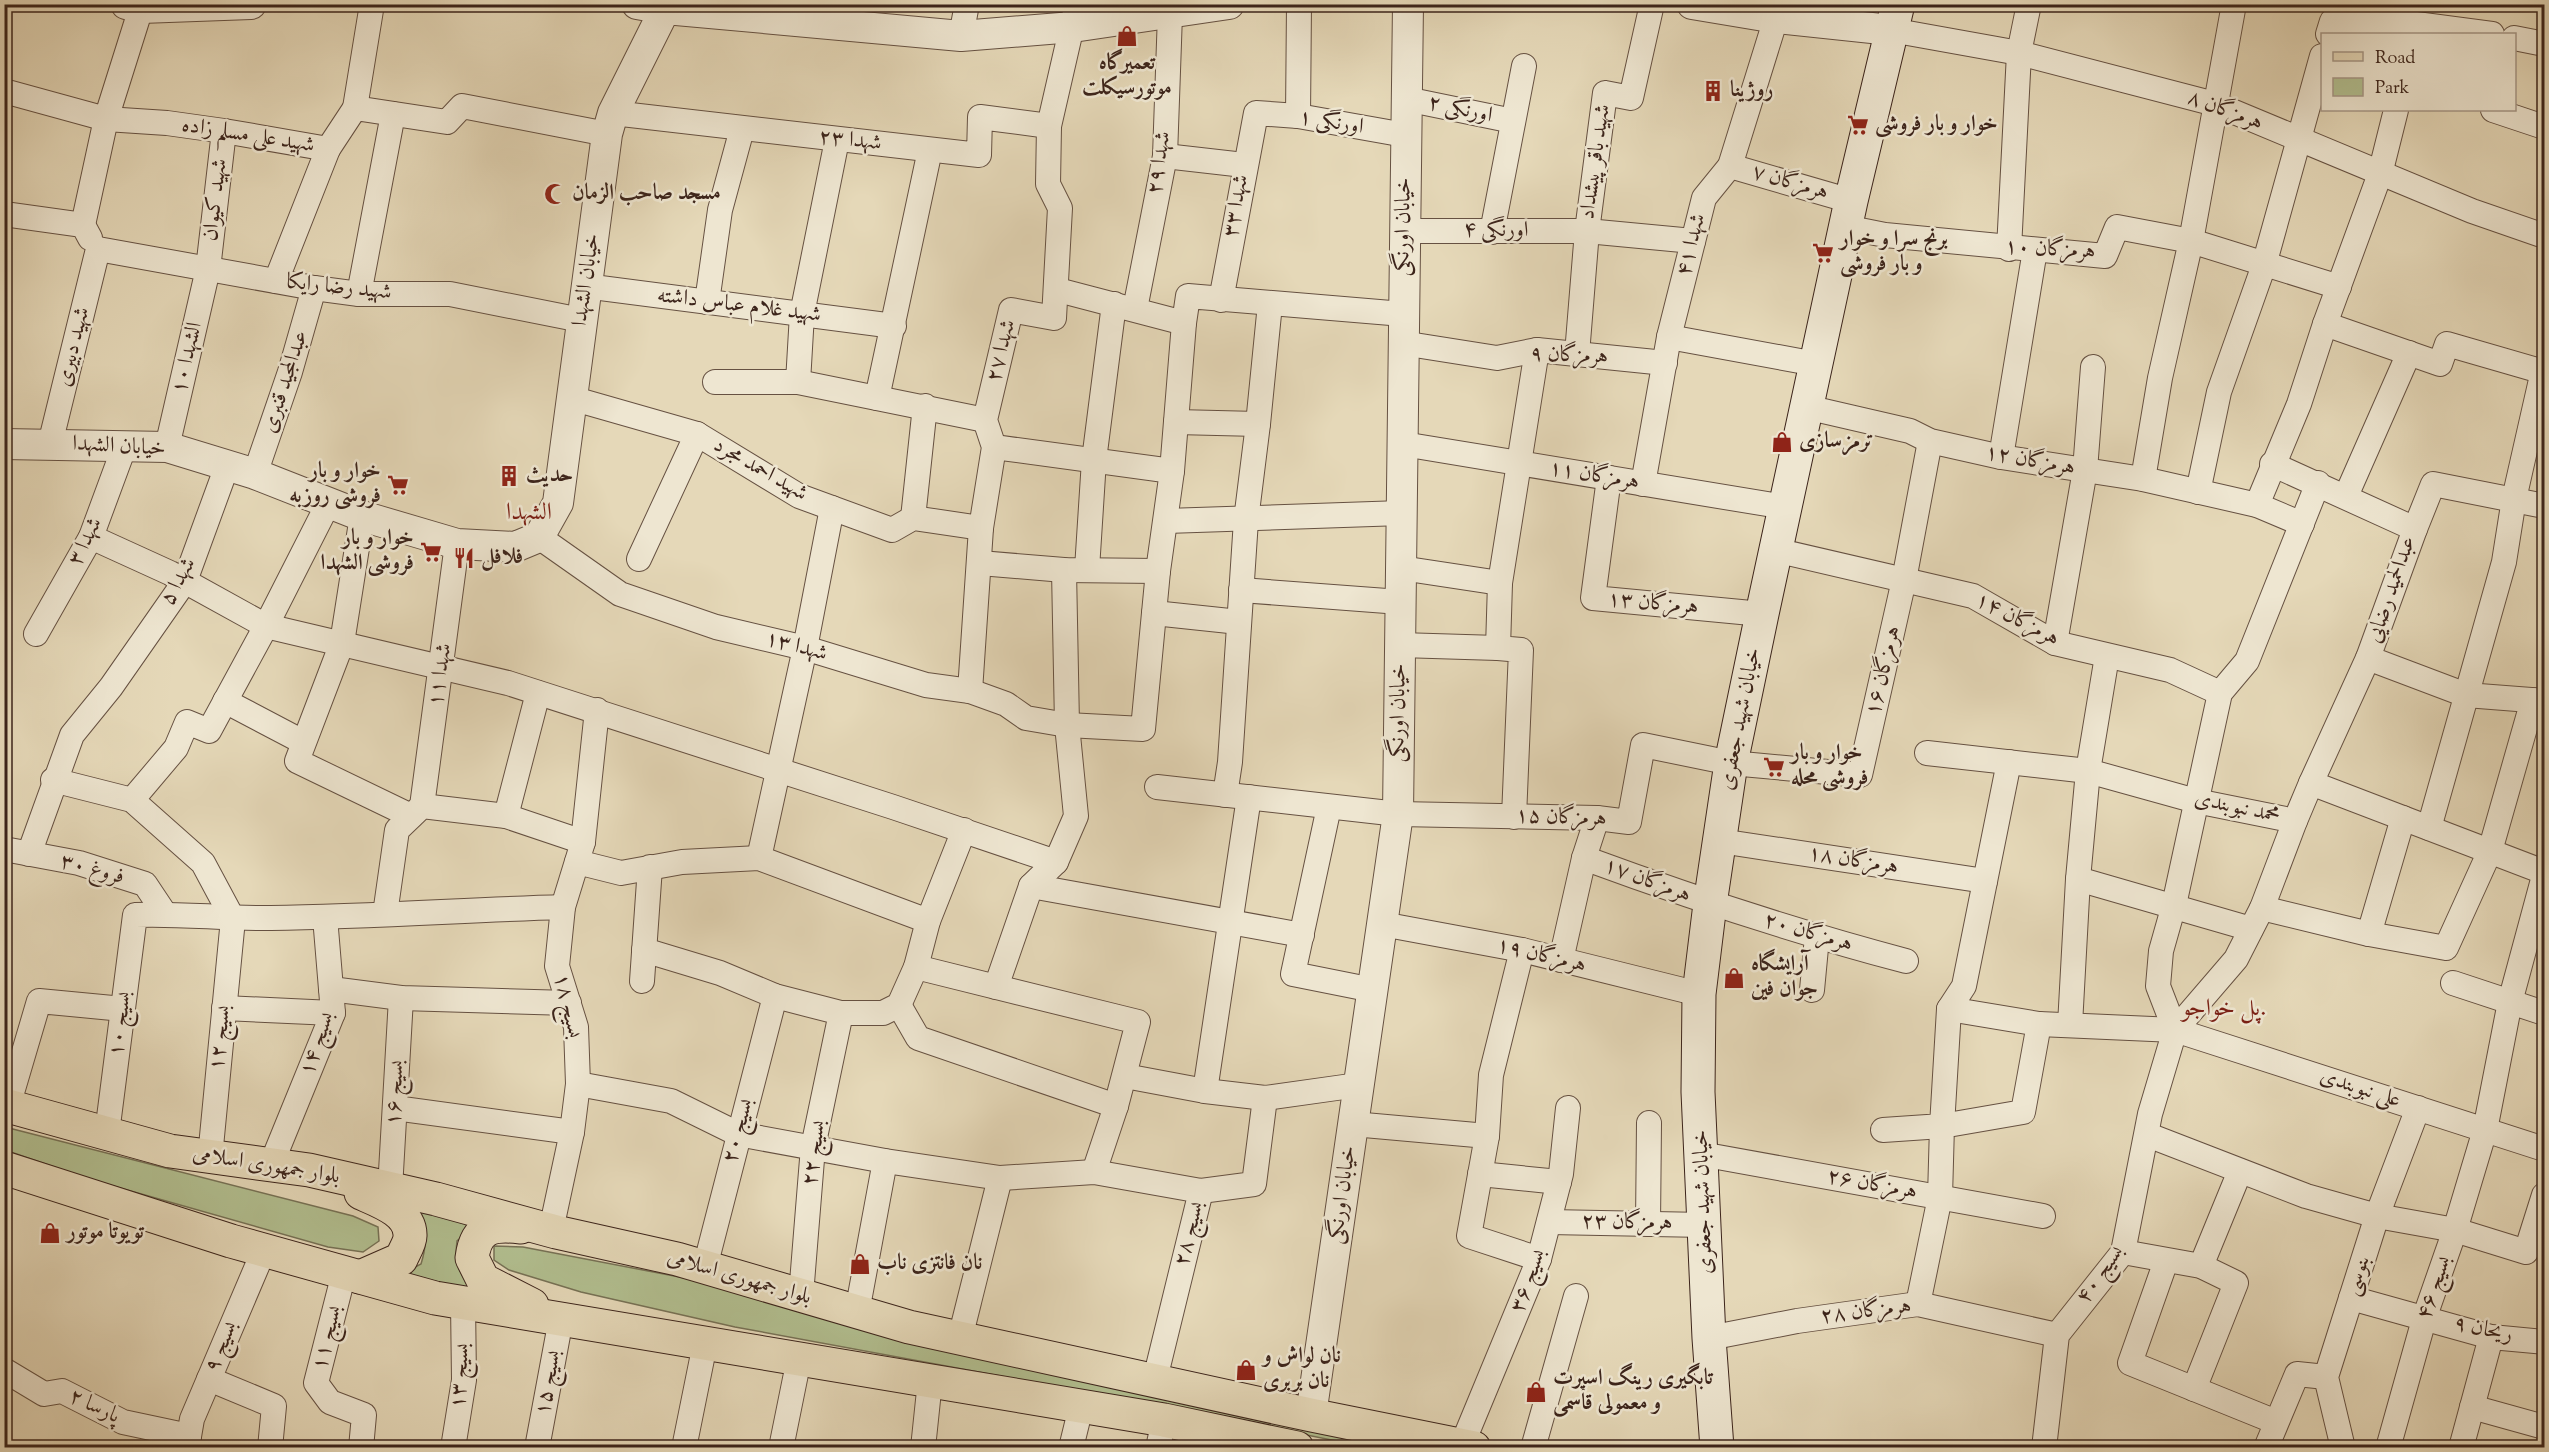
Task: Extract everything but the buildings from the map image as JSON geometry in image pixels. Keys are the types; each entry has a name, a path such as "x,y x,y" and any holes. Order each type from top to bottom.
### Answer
{"main road":[{"name":"خیابان شهید جعفری","path":"1717,1448 1709,1338 1701,1154 1699,994 1710,904 1731,763 1775,550 1848,214 1895,17"},
{"name":"بلوار جمهوری اسلامی","path":"6,1105 170,1151 309,1170 390,1189 705,1267 857,1312 960,1338 1468,1447"},
{"path":"4,1168 264,1250 463,1303 1081,1407 1161,1434 1297,1448"},
{"path":"309,1170 386,1204 406,1219 410,1236 401,1259 352,1275"},
{"path":"553,1231 498,1224 479,1235 472,1258 483,1280 561,1319"}],"street":[{"path":"98,249 83,225 134,6 251,4"},
{"path":"372,4 356,108 447,122 462,106 610,123"},
{"path":"961,36 967,4"},
{"name":"خیابان الشهدا","path":"4,444 167,447 255,474 362,516 457,544 515,547 539,537 558,503 585,286 610,123 656,6 961,36 1075,16 1123,13 1170,14 1229,4"},
{"path":"1298,116 1299,4"},
{"name":"خیابان اورنگی","path":"1311,1415 1398,814 1402,343 1408,4"},
{"name":"شهید باقر پیشداد","path":"1577,354 1587,231 1605,93 1631,98 1652,4"},
{"path":"1692,4 1776,18 1895,17"},
{"path":"2009,249 2019,52 2029,4"},
{"path":"2143,479 2160,378 2192,241 2234,4"},
{"name":"شهدا ۲۹","path":"1056,862 1076,816 1067,725 1076,569 1094,460 1124,307 1165,156 1170,14"},
{"name":"شهدا ۲۷","path":"985,420 1011,310 1054,318 1058,290 1060,208 1048,184 1049,126 1075,16"},
{"name":"هرمزگان ۸","path":"1895,17 2215,104 2472,211 2544,236"},
{"name":"شهدا ۴۱","path":"1643,484 1669,337 1704,198 1730,166 1776,18"},
{"path":"2333,20 2474,33"},
{"path":"2516,38 2544,44"},
{"path":"2198,492 2219,392 2264,265 2321,60"},
{"path":"1492,232 1524,66"},
{"name":"شهید علی مسلم زاده","path":"4,92 106,119 167,123 328,150 356,108"},
{"name":"اورنگی ۲","path":"1406,99 1513,122"},
{"path":"2257,505 2272,464 2299,405 2325,324 2380,174 2396,111"},
{"path":"2496,111 2544,127"},
{"name":"اورنگی ۱","path":"1256,113 1298,116 1405,135"},
{"name":"شهدا ۳۳","path":"1221,300 1244,165 1256,113"},
{"path":"359,294 393,114"},
{"name":"شهدا ۲۳","path":"610,123 742,129 978,155 980,117 1049,126"},
{"path":"707,302 720,210 742,129"},
{"name":"شهید کیوان","path":"208,269 224,131"},
{"path":"798,382 802,314 837,140"},
{"path":"276,281 328,150"},
{"path":"877,398 930,150"},
{"path":"1165,156 1244,165"},
{"name":"هرمزگان ۷","path":"1730,166 1848,214"},
{"path":"4,214 83,225"},
{"name":"هرمزگان ۱۰","path":"1848,214 1885,235 2009,249 2105,256 2117,227 2192,241 2339,287"},
{"name":"اورنگی ۴","path":"1405,231 1587,231 1693,240"},
{"name":"شهید رضا رایکا","path":"98,249 314,288 359,294 450,294 581,320"},
{"name":"شهید دبیری","path":"50,444 98,249"},
{"path":"2001,457 2035,250"},
{"name":"الشهدا ۱۰","path":"167,447 208,269"},
{"name":"شهید غلام عباس داشته","path":"585,286 894,326"},
{"name":"عبدالمجید قنبری","path":"255,474 290,372 314,288"},
{"path":"1058,290 1184,323"},
{"path":"1239,622 1154,613 1172,471 1188,296 1403,314"},
{"path":"1205,1091 1230,922 1237,796 1230,762 1240,590 1270,304"},
{"path":"2325,324 2440,364 2447,344 2544,372 2514,499 2504,561 2429,828"},
{"path":"1669,337 1816,364"},
{"name":"هرمزگان ۹","path":"1402,343 1497,358 1537,350 1665,363"},
{"path":"1498,648 1500,583 1537,350"},
{"path":"2346,496 2409,353"},
{"path":"2055,643 2085,470 2093,366"},
{"path":"715,382 798,382 985,420 994,447 981,528 970,691"},
{"name":"شهید احمد مجرد","path":"571,398 697,434 799,496 892,530 913,518 981,528"},
{"path":"913,518 925,406"},
{"name":"هرمزگان ۱۲","path":"1806,407 1910,430 1930,441 2001,457 2143,479 2257,505 2302,524"},
{"path":"1176,422 1258,424"},
{"path":"639,559 697,434"},
{"path":"1904,580 1930,441"},
{"name":"هرمزگان ۱۱","path":"1402,444 1785,507"},
{"name":"شهدا ۳","path":"36,634 91,537 125,445"},
{"path":"994,447 1172,471"},
{"name":"عبدالحمید رضایی","path":"2272,464 2415,529 2368,658 2466,695 2539,700"},
{"name":"شهدا ۵","path":"28,854 53,780 72,735 111,687 185,581 227,466"},
{"name":"هرمزگان ۱۳","path":"1609,478 1593,598 1762,614"},
{"path":"2175,1030 2158,986 2161,951 2174,905 2220,693 2247,661 2318,483"},
{"path":"2415,529 2433,484 2544,506"},
{"path":"132,800 176,748 188,722 209,731 329,502"},
{"path":"759,858 805,648 832,508"},
{"path":"1166,521 1401,513"},
{"path":"362,516 342,643 297,761 417,811 506,816 621,873 682,862 759,858 928,921"},
{"path":"91,537 185,581 266,626 442,667 597,710 1056,862 1031,886 996,987"},
{"name":"شهدا ۱۳","path":"539,537 620,594 716,627 805,648 926,685 970,691 1006,704 1026,718 1067,725 1143,729 1154,613"},
{"name":"شهدا ۱۱","path":"417,811 442,667 457,544"},
{"name":"هرمزگان ۱۴","path":"1775,550 1973,596 2055,643 2170,670 2220,693"},
{"path":"980,563 1158,571"},
{"path":"1401,568 1500,583"},
{"name":"هرمزگان ۱۶","path":"1731,763 1860,775 1904,580"},
{"path":"1240,590 1401,602"},
{"path":"1400,645 1521,650 1514,817"},
{"path":"2070,1025 2078,879 2088,771 2107,656"},
{"name":"محمد نبوبندی","path":"1927,753 2088,771 2196,801 2295,821 2368,658"},
{"path":"506,816 538,693"},
{"path":"2262,908 2370,934 2446,948 2490,851 2539,700"},
{"path":"225,701 303,742"},
{"name":"بسیج ۱۸","path":"553,1231 572,1132 578,1084 576,1027 557,966 563,907 580,852 597,710"},
{"name":"هرمزگان ۱۵","path":"1157,787 1398,814 1597,818 1629,822 1643,745 1731,763"},
{"path":"1918,1304 1940,1197 1949,1009 1964,986 2009,762"},
{"path":"53,780 132,800 203,863 233,918"},
{"path":"2311,783 2544,874"},
{"path":"1329,807 1293,974 1372,990"},
{"path":"385,914 397,830 417,811"},
{"path":"1561,960 1584,858 1597,818"},
{"path":"2370,934 2403,818"},
{"name":"بسیج ۴۰","path":"2057,1335 2123,1252 2148,1135 2150,1114 2175,1030 2236,959 2262,908 2295,821"},
{"path":"644,950 720,973 775,996 841,1013 883,1013 899,1005 916,967 928,921 964,830"},
{"name":"هرمزگان ۱۸","path":"1720,841 1986,881"},
{"name":"فروغ ۳۰","path":"4,849 79,863 145,885 165,914"},
{"name":"هرمزگان ۱۷","path":"1584,858 1710,904"},
{"path":"642,981 650,867"},
{"name":"بسیج ۴۶","path":"2388,1448 2425,1316 2455,1230 2485,1130 2510,1002 2544,874"},
{"path":"2078,879 2251,929"},
{"path":"1031,886 1302,935"},
{"name":"هرمزگان ۲۰","path":"1710,904 1817,937 1906,961"},
{"path":"165,914 233,918 325,917 563,907"},
{"name":"بسیج ۱۰","path":"107,1133 135,915 165,914"},
{"name":"بسیج ۱۴","path":"271,1165 333,1013 325,917"},
{"name":"بسیج ۱۲","path":"210,1156 233,918"},
{"name":"هرمزگان ۱۹","path":"1382,924 1522,950 1699,994"},
{"path":"1812,990 1817,937"},
{"path":"1522,950 1491,1075 1487,1136 1468,1236 1539,1259"},
{"path":"916,967 1138,1022 1125,1076 1094,1172"},
{"path":"2453,983 2544,1013"},
{"path":"331,989 401,998 569,1004"},
{"name":"بسیج ۲۰","path":"705,1267 775,996"},
{"name":"بسیج ۱۶","path":"390,1189 401,998"},
{"path":"6,1105 39,1000 123,1010"},
{"path":"899,1005 918,1038 1116,1106"},
{"path":"224,1008 333,1013"},
{"name":"علی نبوبندی","path":"1949,1009 2039,1024 2175,1030 2544,1149"},
{"name":"بسیج ۲۲","path":"801,1295 813,1147 841,1013"},
{"path":"1883,1130 1942,1126 2022,1112 2039,1024"},
{"path":"1125,1076 1205,1091 1265,1098 1358,1085"},
{"path":"578,1084 671,1101 738,1134 885,1161 1000,1178 1094,1172 1200,1191"},
{"name":"بسیج ۲۸","path":"1155,1379 1200,1191 1254,1184 1265,1098"},
{"path":"395,1108 572,1132"},
{"name":"بسیج ۳۶","path":"1468,1447 1539,1259 1559,1182 1568,1108"},
{"name":"بنوسی","path":"2326,1377 2377,1216 2418,1108"},
{"path":"1648,1224 1649,1123"},
{"path":"1353,1124 1487,1136"},
{"path":"2148,1135 2306,1196 2377,1216 2455,1230 2526,1252 2544,1195"},
{"name":"هرمزگان ۲۶","path":"1701,1154 2043,1216"},
{"path":"857,1312 885,1161"},
{"path":"2201,1266 2240,1171"},
{"path":"1480,1174 1559,1182"},
{"path":"960,1338 1000,1178"},
{"name":"هرمزگان ۲۳","path":"1549,1222 1705,1225"},
{"name":"بسیج ۹","path":"188,1442 192,1419 264,1250"},
{"path":"2123,1252 2201,1266 2236,1283 2194,1389"},
{"path":"2166,1261 2130,1363 2276,1422"},
{"name":"بسیج ۱۱","path":"352,1275 316,1383 330,1402 364,1415 361,1448"},
{"path":"1533,1448 1576,1296"},
{"name":"ریحان ۹","path":"2351,1298 2425,1316 2491,1336 2544,1342"},
{"name":"بسیج ۱۳","path":"453,1448 464,1380 463,1303"},
{"name":"هرمزگان ۲۸","path":"1709,1338 1797,1321 1918,1304 2057,1335"},
{"name":"بسیج ۱۵","path":"537,1448 561,1319"},
{"path":"2044,1448 2057,1335"},
{"path":"2461,1448 2491,1336"},
{"path":"684,1448 705,1344"},
{"path":"781,1448 799,1359"},
{"name":"پارسا ۲","path":"4,1370 44,1394 62,1391 123,1422 188,1442"},
{"path":"2266,1448 2297,1374 2326,1377 2343,1448"},
{"path":"208,1379 274,1406 270,1448"},
{"path":"923,1448 930,1381"},
{"path":"1071,1448 1081,1407"},
{"path":"2472,1407 2544,1427"}],"green space":[{"path":"5,1127 353,1216 378,1227 379,1241 363,1252 328,1247 92,1180 5,1150"},
{"path":"406,1206 477,1224 457,1241 456,1249 459,1269 476,1292 404,1273 421,1264 425,1246 424,1232 418,1220"},
{"path":"494,1246 523,1247 716,1284 1418,1447 1367,1447 1141,1402 735,1327 581,1292 509,1270 494,1260"}],"place":[{"name":"تعمیرگاه موتورسیکلت","path":"1127,36"},
{"name":"روژینا","path":"1713,91"},
{"name":"خوار و بار فروشی","path":"1858,125"},
{"name":"مسجد صاحب الزمان","path":"555,194"},
{"name":"برنج سرا و خوار و بار فروشی","path":"1823,253"},
{"name":"ترمزسازی","path":"1782,442"},
{"name":"حدیث","path":"509,476"},
{"name":"خوار و بار فروشی روزبه","path":"398,485"},
{"name":"خوار و بار فروشی الشهدا","path":"431,552"},
{"name":"فلافل","path":"464,558"},
{"name":"خوار و بار فروشی محله","path":"1774,767"},
{"name":"آرایشگاه جوان فین","path":"1734,978"},
{"name":"تویوتا موتور","path":"50,1233"},
{"name":"نان فانتزی ناب","path":"860,1264"},
{"name":"نان لواش و نان بربری","path":"1246,1370"},
{"name":"تابگیری رینگ اسپرت و معمولی قاسمی","path":"1536,1392"}],"district":[{"name":"الشهدا","path":"529,513"},
{"name":"پل خواجو.","path":"2224,1009"}]}
